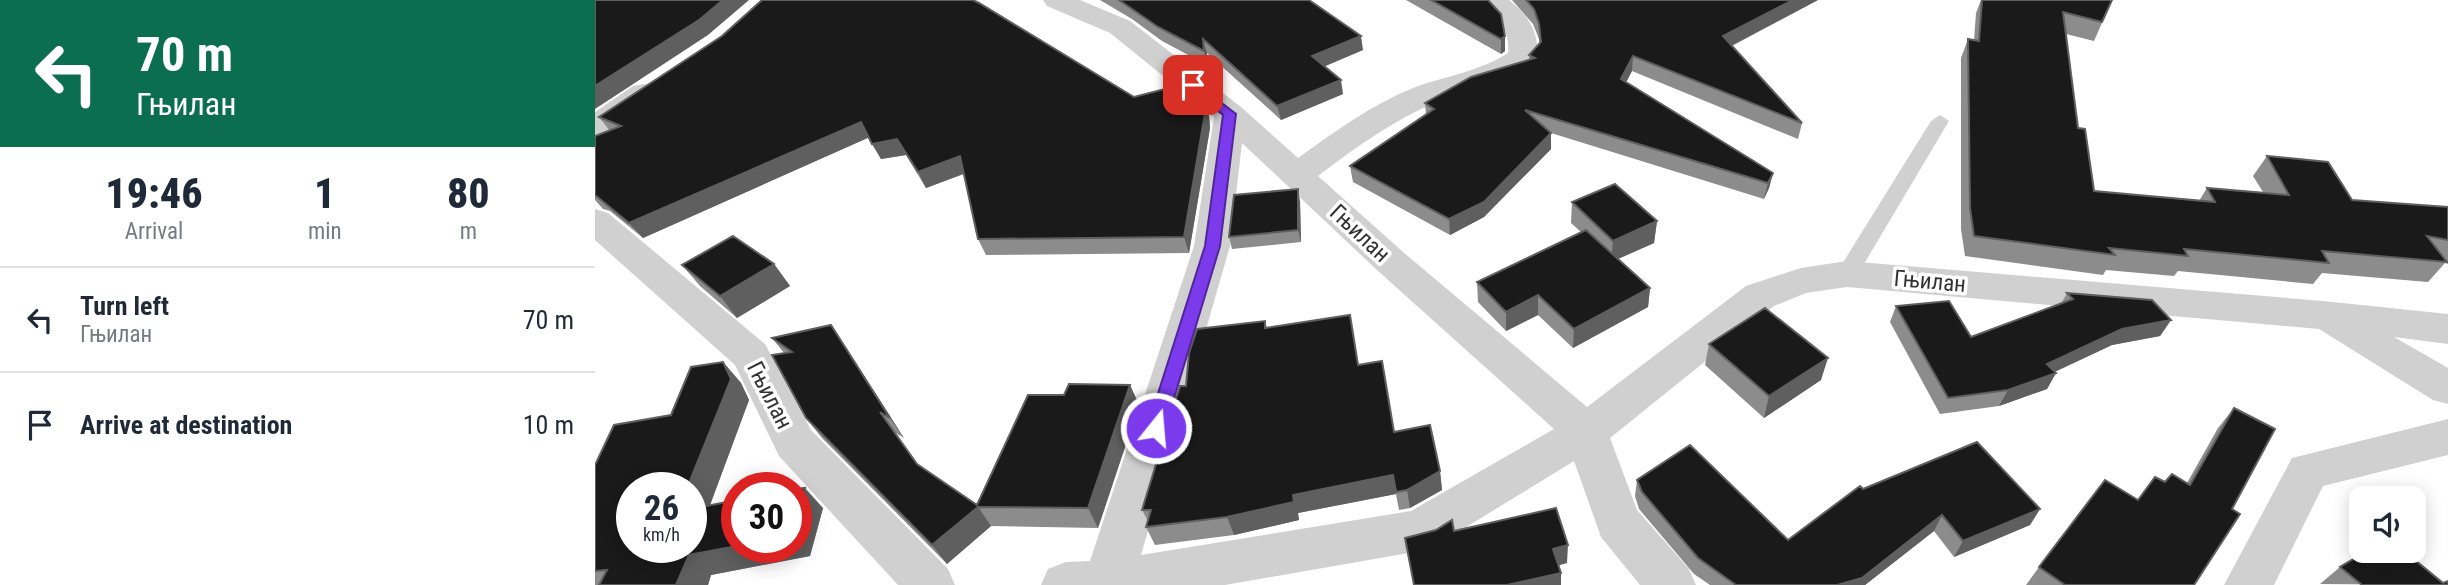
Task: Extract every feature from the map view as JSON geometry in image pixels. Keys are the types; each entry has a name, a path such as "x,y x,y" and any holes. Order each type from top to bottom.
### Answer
{"street":[{"name":"Гњилан","path":"1057,0 1119,27 1230,114 1390,261 1586,432 1618,522 1671,585"},
{"path":"1297,175 1374,120 1423,95 1510,66 1523,57 1520,23 1492,0"},
{"path":"595,125 663,80"},
{"path":"1230,114 1212,246 1093,584 1420,530 1586,432"},
{"name":"Гњилан","path":"595,221 751,355 795,443 930,585"},
{"name":"Гњилан","path":"1586,432 1760,296 1801,281 1847,274 2323,315 2448,329"},
{"name":"Гњилан","path":"2323,315 2448,388"},
{"path":"2249,585 2308,471 2448,437"}],"lane":[{"path":"1847,274 1940,121"}],"building":[{"path":"595,0 723,0 699,20 595,86"},
{"path":"762,0 973,0 1134,97 1184,84 1205,101 1205,113 1184,237 978,239 960,156 918,172 897,139 872,144 861,122 629,223 595,195 595,136 621,126 599,117 722,36"},
{"path":"1119,0 1309,0 1361,36 1312,56 1341,80 1277,106 1203,39 1204,51 1158,27"},
{"path":"1431,0 1488,0 1501,14 1505,36 1501,39"},
{"path":"1526,0 1793,0 1723,36 1802,123 1633,56 1621,79 1773,173 1768,183 1525,110 1551,133 1484,202 1449,219 1350,166 1434,109 1425,103 1471,77 1535,58 1529,55 1541,42 1539,24 1534,9"},
{"path":"1982,0 2112,0 2102,22 2063,12 2078,128 2085,129 2094,191 2215,202 2207,188 2289,195 2267,156 2328,162 2352,200 2448,207 2448,240 2427,236 2447,262 2322,251 2329,263 2184,249 2188,256 2109,248 2115,255 1974,236 1970,208 1968,39 1979,41"},
{"path":"1615,184 1657,221 1613,241 1572,202"},
{"path":"1298,189 1298,230 1229,237 1234,195"},
{"path":"1586,230 1650,288 1574,329 1538,295 1506,312 1477,282"},
{"path":"733,236 774,264 720,296 682,265"},
{"path":"2067,293 2152,300 2171,320 2122,329 2047,364 2056,373 2008,390 1948,398 1896,306 1949,301 1971,337 2073,299"},
{"path":"1765,308 1828,358 1769,396 1709,344"},
{"path":"1350,315 1358,365 1382,361 1394,432 1430,425 1440,471 1407,490 1396,492 1393,475 1293,495 1294,502 1227,517 1146,527 1151,510 1142,510 1180,386 1186,386 1189,353 1197,329 1265,321 1265,328"},
{"path":"831,325 890,418 880,412 917,464 977,505 1028,395 1064,395 1069,384 1130,385 1088,508 978,507 932,545 806,418 772,355 792,352 772,338"},
{"path":"723,362 731,379 693,472 616,472 616,563 686,563 676,585 599,585 607,570 595,571 595,465 614,425 671,415 691,367"},
{"path":"2234,408 2275,429 2232,509 2240,514 2194,585 2065,585 2039,567 2105,480 2138,500 2155,477 2165,482 2172,474 2190,485"},
{"path":"1977,442 2040,509 1963,541 1942,515 1862,578 1837,585 1736,585 1698,558 1642,492 1637,480 1690,445 1788,540 1860,486 1863,489"},
{"path":"721,503 721,549 707,552 707,506"},
{"path":"1556,508 1568,545 1553,549 1561,573 1507,585 1414,585 1405,538 1436,530 1452,520 1454,531"},
{"path":"2349,562 2419,563 2443,583 2448,581 2448,585 2362,585 2340,567"}],"route":[{"path":"1156,428 1212,246 1230,114 1193,85"}]}
